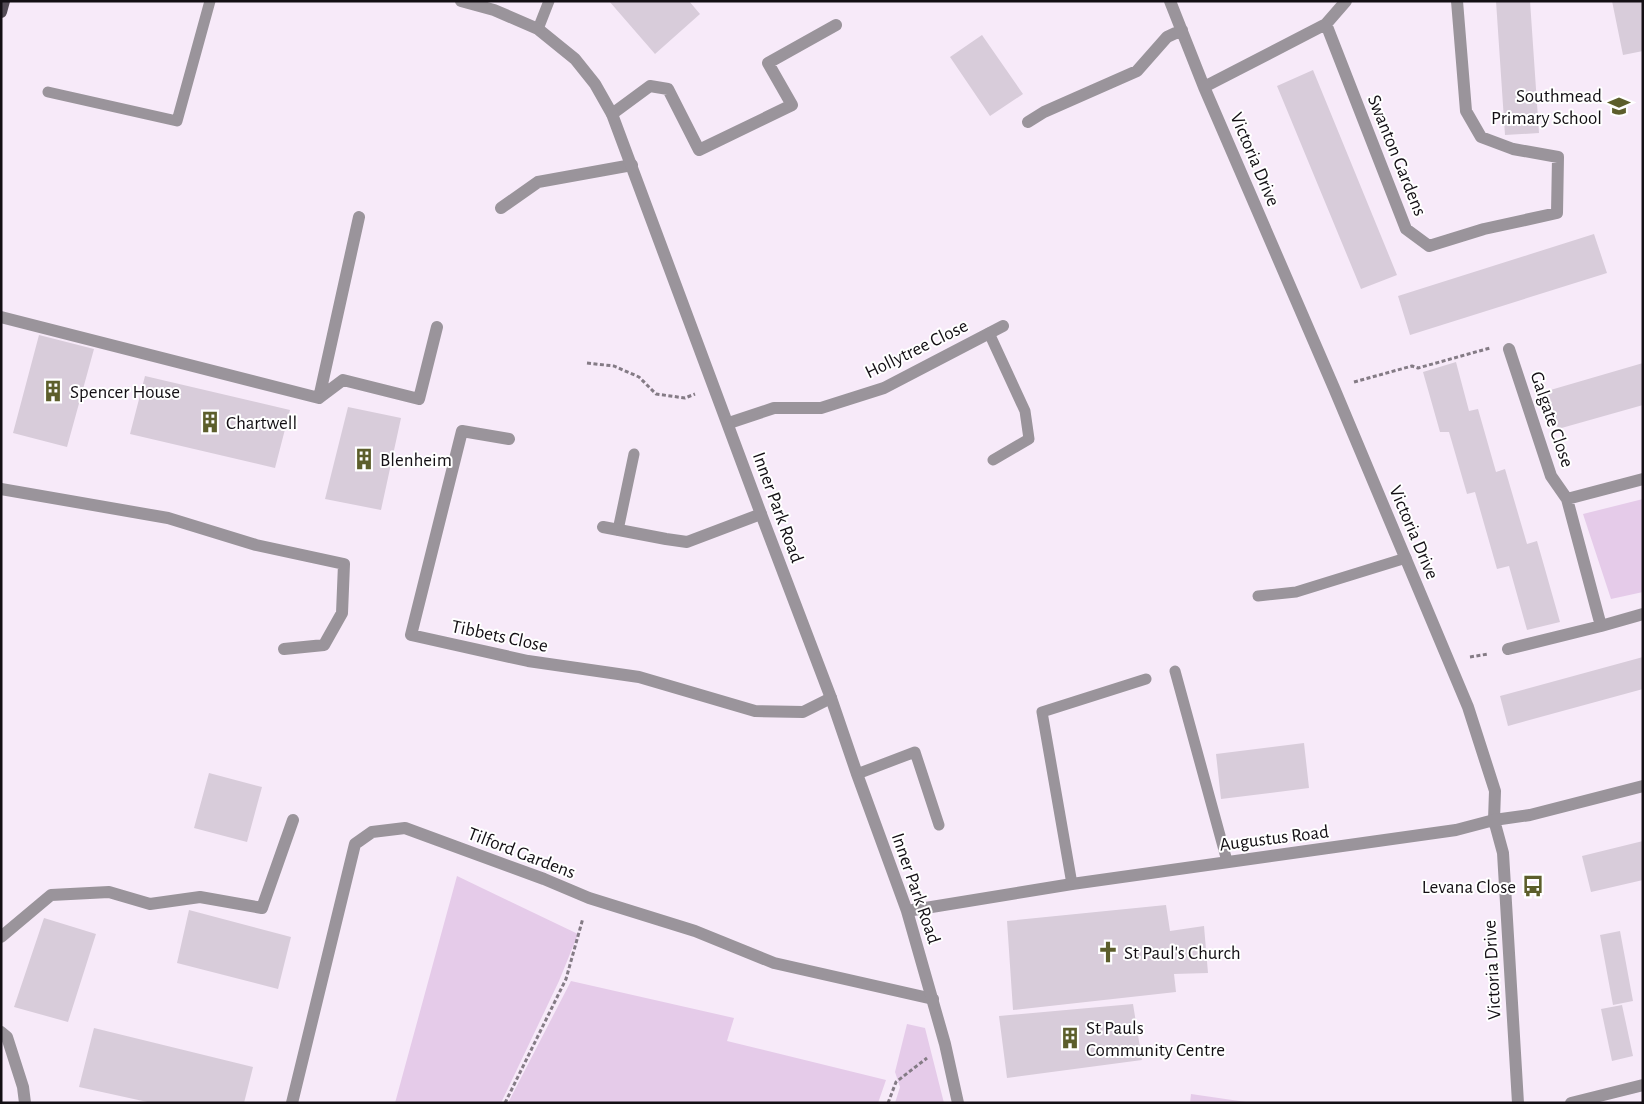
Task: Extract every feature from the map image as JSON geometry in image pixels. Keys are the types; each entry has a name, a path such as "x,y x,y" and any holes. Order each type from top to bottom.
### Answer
{"main road":[{"path":"1,12 4,1"}],"street":[{"name":"Inner Park Road","path":"461,1 494,10 538,29 575,59 595,84 612,114 831,698 907,911 945,1044 958,1103"},
{"name":"Victoria Drive","path":"1170,1 1204,87 1334,388 1468,707 1495,791 1494,820 1503,853 1518,1103"},
{"path":"1204,87 1326,24 1346,1"},
{"name":"Swanton Gardens","path":"1326,24 1406,228 1429,246 1484,229 1557,213 1558,156 1513,149 1480,137 1466,111 1457,1"},
{"path":"612,114 650,86 668,89 699,150 792,105 768,63 836,25"},
{"path":"1028,122 1044,112 1137,71 1167,38 1182,30"},
{"path":"501,208 538,182 632,165"},
{"path":"319,398 360,217"},
{"path":"1,317 319,398"},
{"path":"319,398 343,380 419,399 437,326"},
{"name":"Hollytree Close","path":"729,423 774,408 821,408 884,388 1003,326"},
{"name":"Galgate Close","path":"1510,349 1551,476 1567,499 1601,626"},
{"name":"Tibbets Close","path":"509,439 462,431 411,634 528,661 639,677 755,711 803,712 831,698"},
{"path":"1567,499 1643,479"},
{"path":"1,490 168,518 256,544 344,564 342,614 324,645 284,649"},
{"path":"603,527 687,542 761,514"},
{"path":"1508,649 1643,614"},
{"name":"Augustus Road","path":"907,911 1072,884 1456,830 1494,820 1530,815 1643,786"},
{"path":"2,934 51,896 109,892 150,904 200,897 262,908 293,820"},
{"name":"Tilford Gardens","path":"292,1103 355,844 372,832 405,828 544,879 589,898 695,931 774,963 933,999"},
{"path":"1,1032 8,1037 23,1087 25,1103"},
{"path":"1571,1103 1643,1085"}],"lane":[{"path":"48,92 177,120 210,1"},
{"path":"538,29 549,1"},
{"path":"989,333 1025,411 1029,439 993,460"},
{"path":"618,530 634,454"},
{"path":"1258,596 1296,592 1406,558"},
{"path":"1175,671 1227,862"},
{"path":"1072,884 1042,712 1146,679"},
{"path":"857,774 915,752 940,825"}],"path":[{"path":"1334,388 1412,366 1418,368 1497,346 1510,349"},
{"path":"587,363 614,366 639,376 656,394 685,398 714,386"},
{"path":"1449,662 1508,649"},
{"path":"505,1103 566,979 589,898"},
{"path":"888,1103 896,1082 945,1044"}],"shaded area":[{"path":"1643,499 1643,592 1611,599 1583,514"},
{"path":"457,876 578,934 559,981 501,1103 395,1103"},
{"path":"571,981 734,1018 727,1041 886,1080 878,1103 508,1103"},
{"path":"907,1024 925,1028 944,1103 895,1103 900,1087 895,1072"},
{"path":"1191,1094 1253,1103 1190,1103"}],"building":[{"path":"609,1 689,1 700,14 655,54"},
{"path":"1496,1 1530,1 1539,133 1505,135"},
{"path":"1612,1 1643,1 1643,51 1623,55"},
{"path":"982,35 1023,94 990,116 950,57"},
{"path":"1313,70 1397,275 1361,289 1277,86"},
{"path":"1594,234 1607,273 1410,335 1398,296"},
{"name":"Spencer House","path":"39,335 94,349 67,447 13,433"},
{"path":"1456,362 1469,411 1478,409 1496,472 1505,469 1527,544 1537,541 1560,622 1527,630 1509,566 1497,569 1475,492 1467,494 1449,432 1440,432 1423,372"},
{"path":"1643,363 1643,405 1558,429 1547,391"},
{"name":"Chartwell","path":"145,376 290,410 275,468 130,434"},
{"name":"Blenheim","path":"348,407 401,418 381,510 325,499"},
{"path":"1643,657 1643,689 1508,726 1500,696"},
{"path":"1304,743 1309,788 1221,799 1216,754"},
{"path":"209,773 262,787 247,842 194,828"},
{"path":"1643,841 1643,880 1591,892 1582,856"},
{"name":"St Paul's Church","path":"1166,905 1170,931 1204,926 1208,973 1174,974 1176,992 1013,1010 1007,921"},
{"path":"189,910 291,937 278,989 177,963"},
{"path":"44,918 96,934 68,1022 14,1007"},
{"path":"1620,931 1633,1001 1613,1005 1600,935"},
{"name":"St Pauls Community Centre","path":"1133,1004 1142,1060 1007,1078 999,1016"},
{"path":"1622,1005 1633,1056 1612,1061 1601,1009"},
{"path":"94,1028 253,1067 244,1103 152,1103 79,1087"}],"place":[{"name":"Southmead Primary School","path":"1619,106"},
{"name":"Spencer House","path":"53,391"},
{"name":"Chartwell","path":"210,422"},
{"name":"Blenheim","path":"364,459"},
{"name":"Levana Close","path":"1533,886"},
{"name":"St Paul's Church","path":"1108,952"},
{"name":"St Pauls Community Centre","path":"1070,1038"}]}
